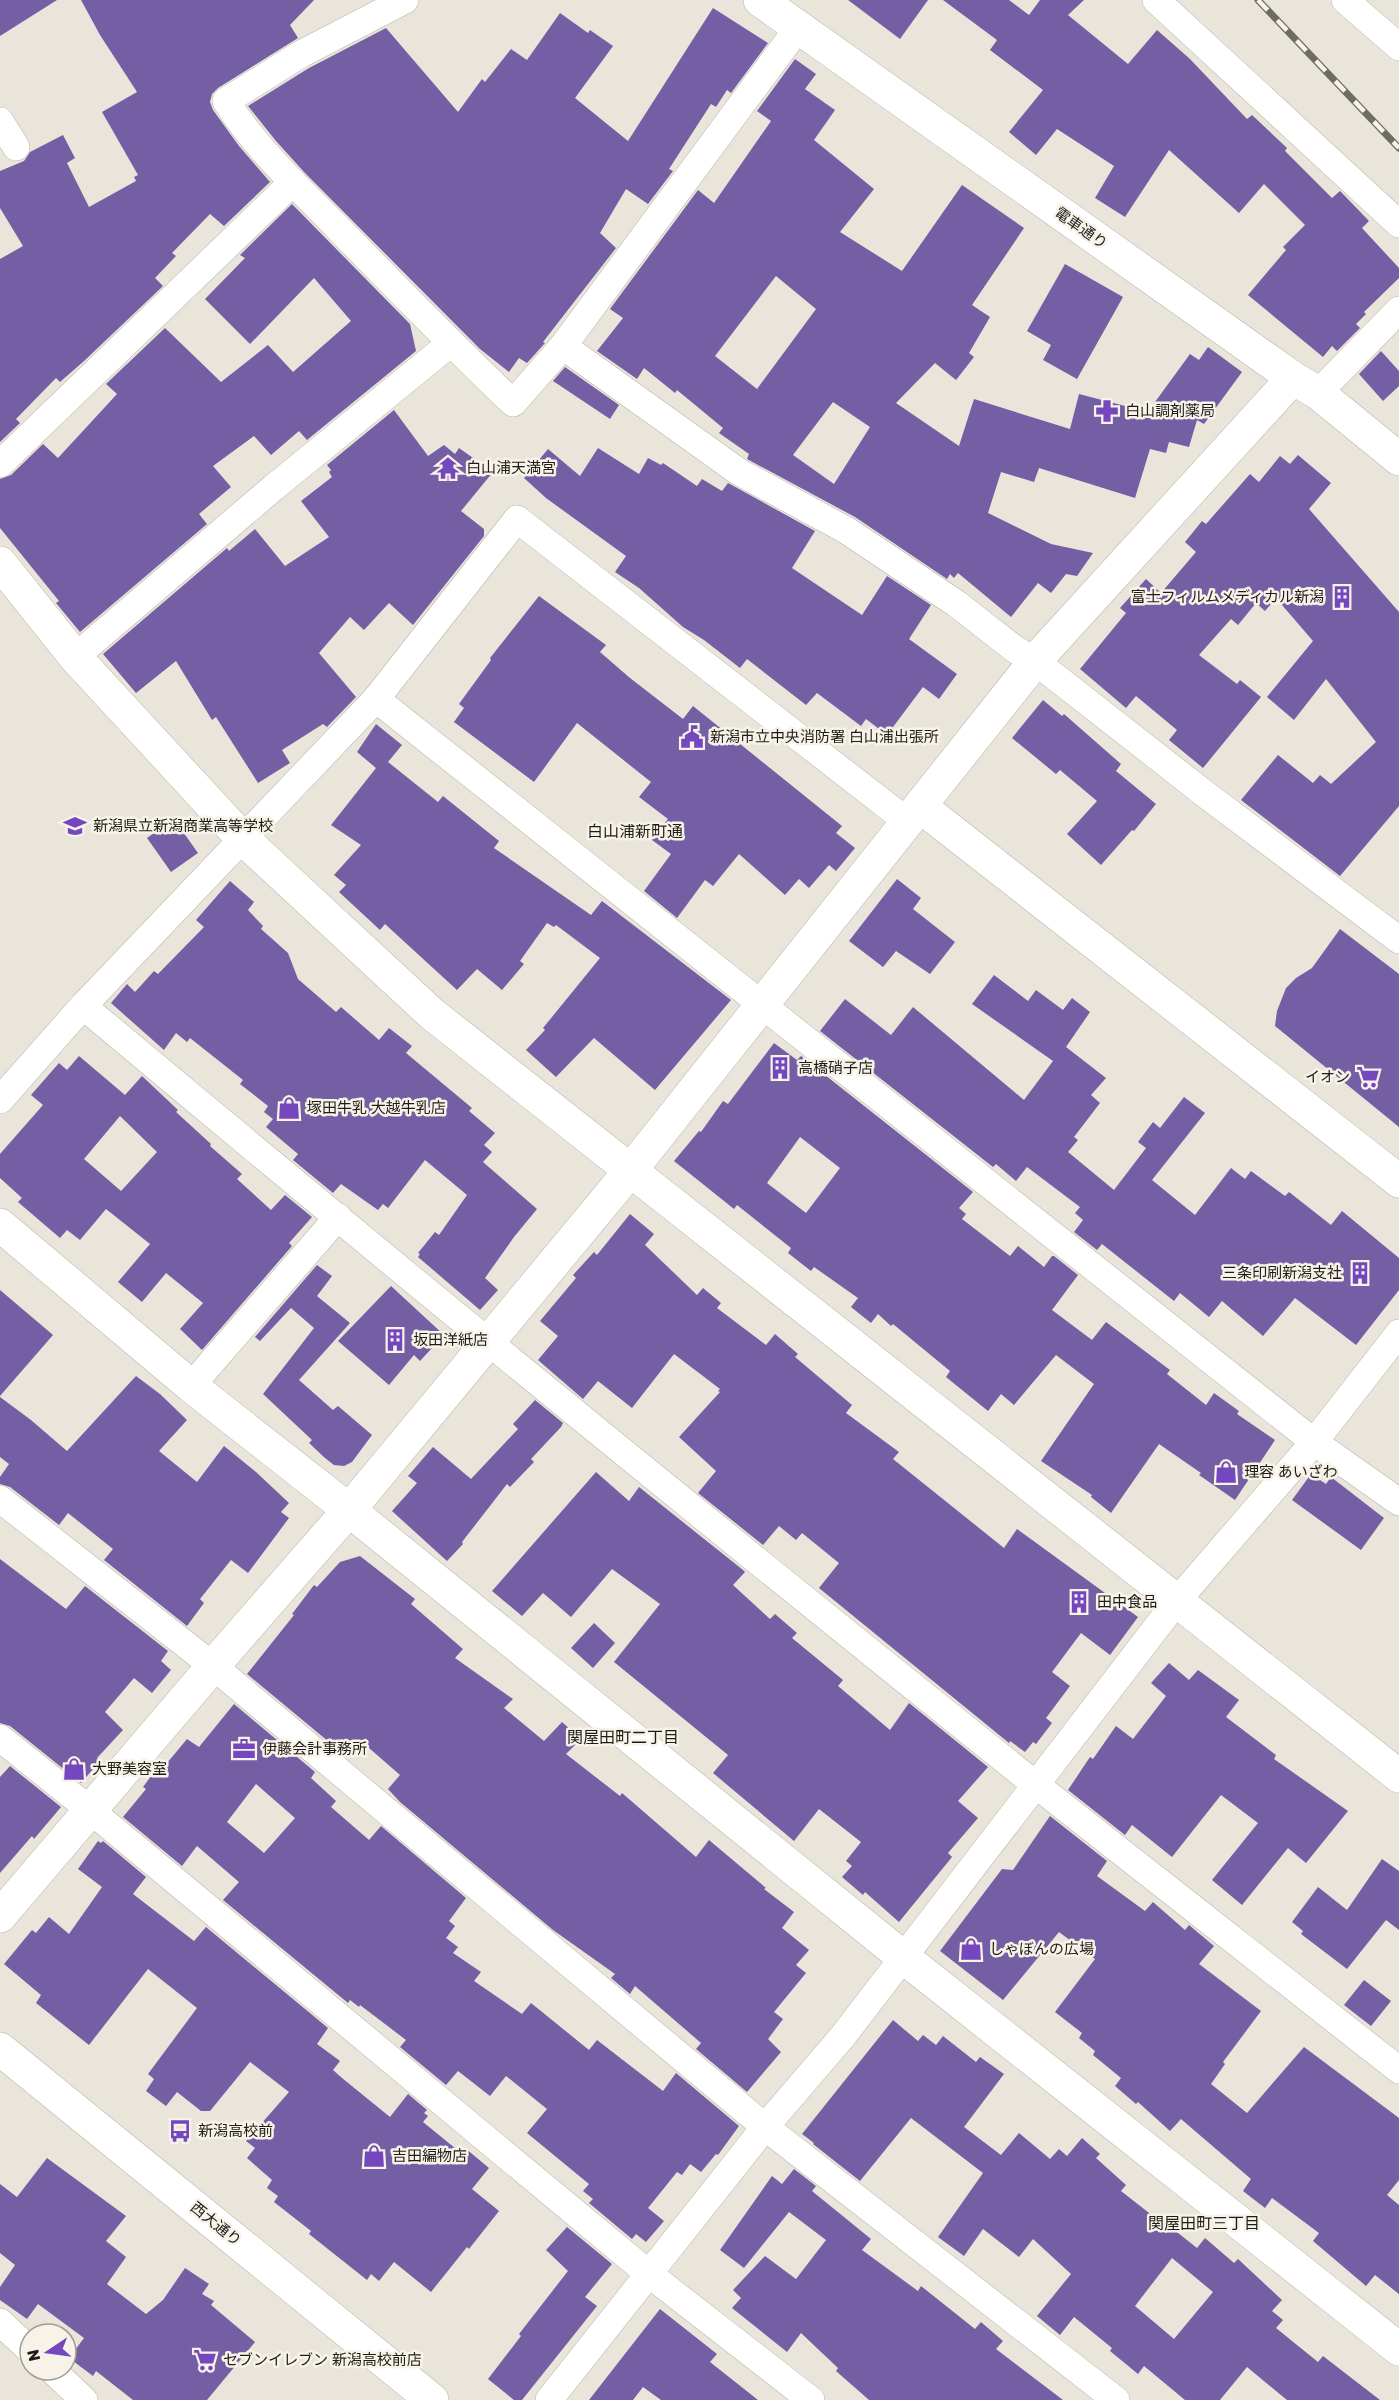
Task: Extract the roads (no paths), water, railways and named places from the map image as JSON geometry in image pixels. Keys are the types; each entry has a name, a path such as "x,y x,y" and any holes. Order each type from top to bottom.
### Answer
{"main road":[{"name":"電車通り","path":"760,0 1306,385 1399,459"},
{"path":"0,1916 349,1509 630,1171 1035,661 1306,385"},
{"path":"0,563 75,657 242,838 432,1014 1399,1776"},
{"path":"915,815 1399,1181"},
{"path":"0,1225 191,1386 349,1509 903,1957 1399,2349"},
{"name":"西大通り","path":"0,2049 432,2400"}],"street":[{"path":"405,0 301,54 226,101 243,128 293,182 451,344 513,403 563,346 798,28"},
{"path":"1156,0 1399,224"},
{"path":"1345,0 1399,47"},
{"path":"0,121 16,147"},
{"path":"0,464 293,182"},
{"path":"1306,385 1399,310"},
{"path":"75,657 273,488 451,344"},
{"path":"563,346 739,472 846,530 957,604 1016,650 1035,661 1205,794 1399,940"},
{"path":"0,1101 83,1006 376,699 517,519 915,815"},
{"path":"376,699 1314,1442 1399,1502"},
{"path":"83,1006 487,1341 1035,1784 1399,2070"},
{"path":"191,1386 338,1217"},
{"path":"549,2400 765,2127 843,2036 1176,1602 1314,1442 1399,1333"},
{"path":"0,1499 213,1666 765,2127 1116,2400"},
{"path":"0,1738 649,2274 811,2400"},
{"path":"0,2322 18,2339"},
{"path":"65,2382 84,2400"}],"railway":[{"path":"1258,0 1399,148"}],"place":[{"name":"白山調剤薬局","path":"1107,411"},
{"name":"白山浦天満宮","path":"448,468"},
{"name":"富士フィルムメディカル新潟","path":"1342,597"},
{"name":"新潟市立中央消防署 白山浦出張所","path":"692,737"},
{"name":"新潟県立新潟商業高等学校","path":"75,826"},
{"name":"高橋硝子店","path":"780,1068"},
{"name":"イオン","path":"1368,1077"},
{"name":"塚田牛乳 大越牛乳店","path":"289,1108"},
{"name":"三条印刷新潟支社","path":"1360,1273"},
{"name":"坂田洋紙店","path":"395,1340"},
{"name":"理容 あいざわ","path":"1226,1472"},
{"name":"田中食品","path":"1079,1602"},
{"name":"伊藤会計事務所","path":"244,1749"},
{"name":"大野美容室","path":"74,1769"},
{"name":"しゃぼんの広場","path":"971,1949"},
{"name":"新潟高校前","path":"180,2131"},
{"name":"吉田編物店","path":"374,2156"},
{"name":"セブンイレブン 新潟高校前店","path":"205,2360"}],"district":[{"name":"白山浦新町通","path":"635,831"},
{"name":"関屋田町二丁目","path":"623,1737"},
{"name":"関屋田町三丁目","path":"1204,2223"}]}
